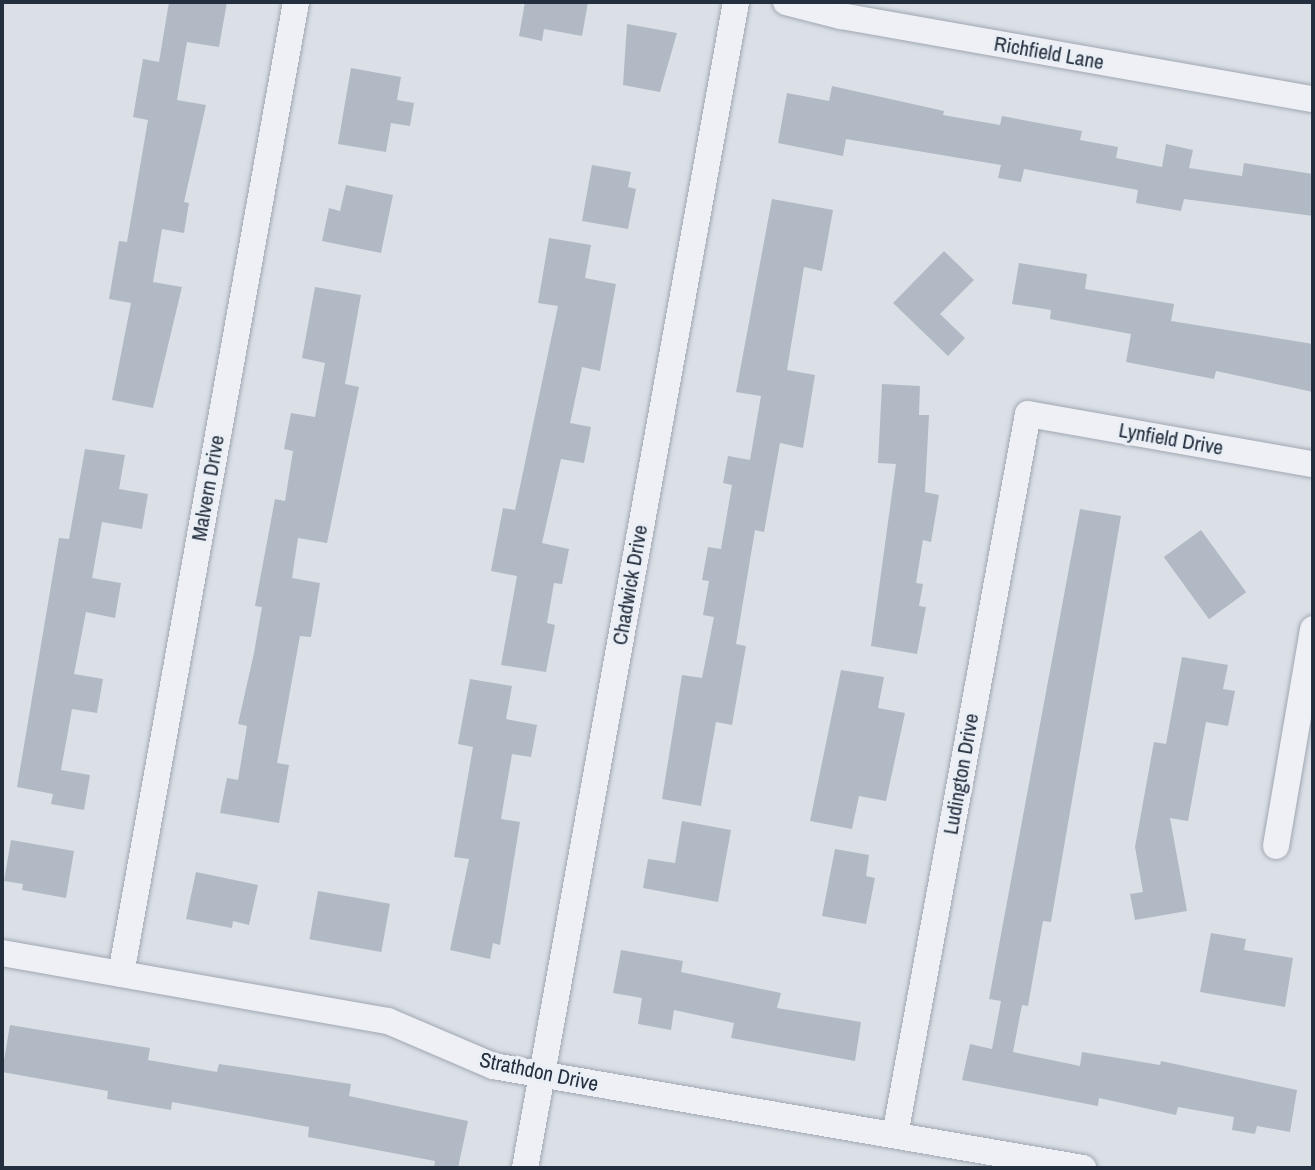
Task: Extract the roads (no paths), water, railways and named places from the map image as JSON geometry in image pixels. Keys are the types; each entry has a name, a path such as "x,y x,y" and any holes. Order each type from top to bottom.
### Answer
{"street":[{"name":"Malvern Drive","path":"121,974 296,2"},
{"name":"Chadwick Drive","path":"525,1168 736,2"},
{"name":"Richfield Lane","path":"786,2 841,16 1313,99"},
{"name":"Lynfield Drive","path":"1028,414 1313,464"},
{"name":"Ludington Drive","path":"895,1135 1028,414"},
{"path":"1276,846 1313,629"},
{"name":"Strathdon Drive","path":"2,953 388,1021 474,1059 542,1075 1083,1168"}]}
